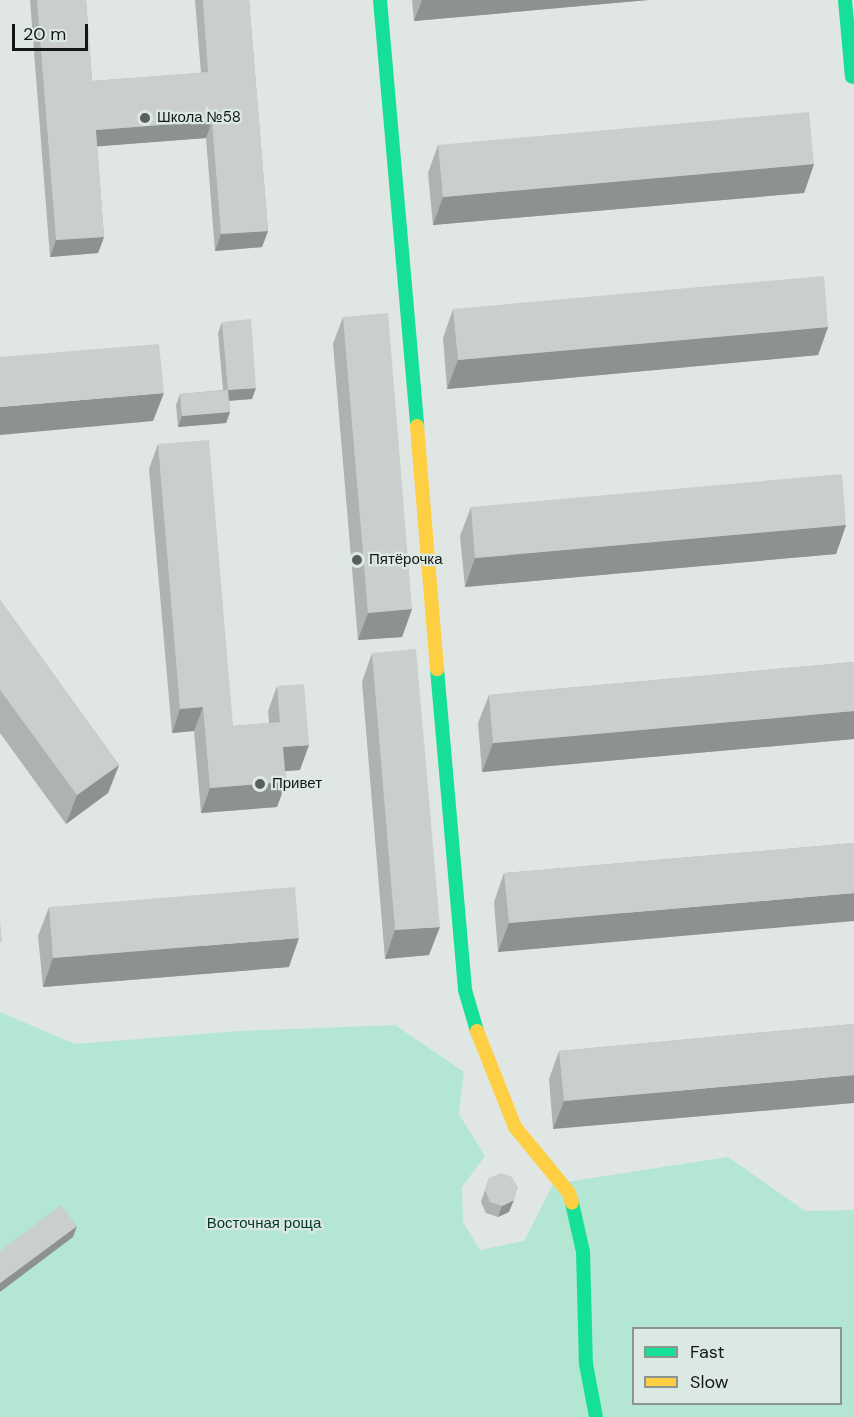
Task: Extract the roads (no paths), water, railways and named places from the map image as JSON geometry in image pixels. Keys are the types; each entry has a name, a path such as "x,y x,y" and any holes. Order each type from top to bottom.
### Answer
{"street":[{"path":"380,0 465,990 482,1046 515,1127 569,1193 577,1218 584,1252 586,1364 596,1417"},
{"path":"845,0 852,77"}],"place":[{"name":"Школа №58","path":"145,118"},
{"name":"Пятёрочка","path":"357,560"},
{"name":"Привет","path":"260,784"}],"park label":[{"name":"Восточная роща","path":"264,1224"}]}
